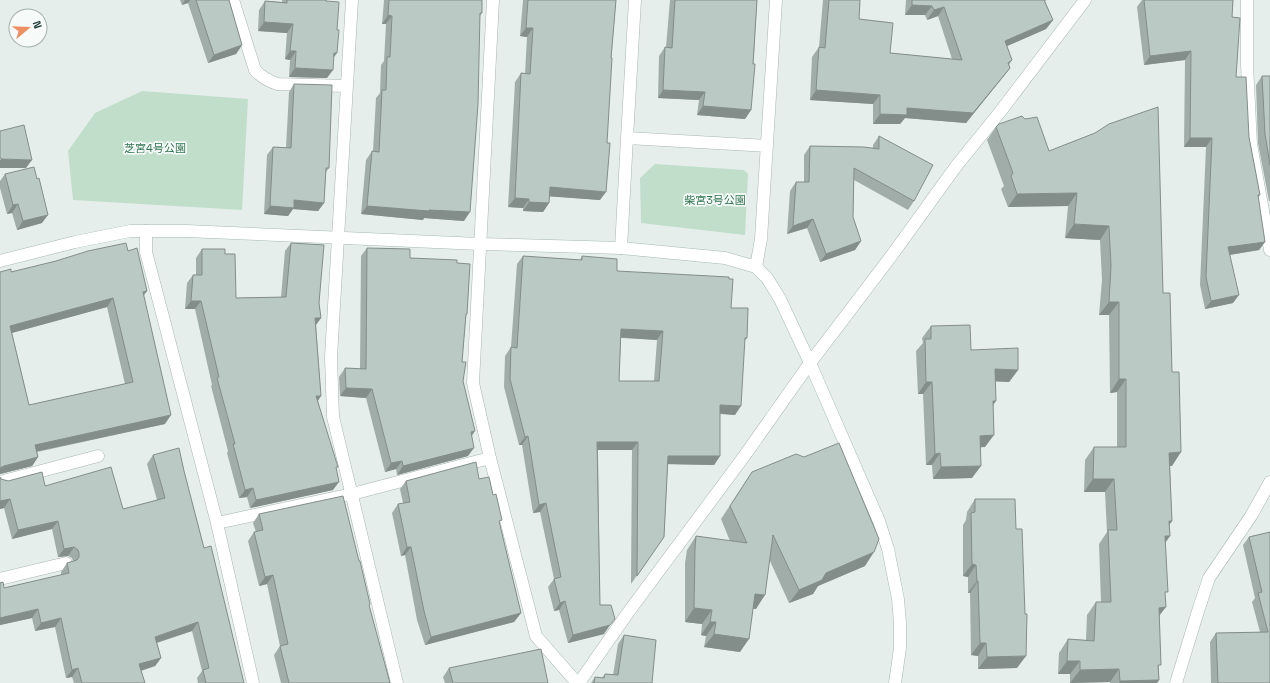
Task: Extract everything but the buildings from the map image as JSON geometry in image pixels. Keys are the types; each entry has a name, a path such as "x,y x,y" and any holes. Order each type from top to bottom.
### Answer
{"street":[{"path":"233,0 255,70 259,74 277,84 346,86"},
{"path":"352,0 331,357 333,417 397,683"},
{"path":"494,0 473,383 490,458 536,636 578,683 627,614 745,455 810,362 892,255 957,165 1000,112 1085,0"},
{"path":"621,248 635,0"},
{"path":"756,267 761,239 776,0"},
{"path":"1247,0 1247,65 1251,144 1270,250"},
{"path":"627,138 767,146"},
{"path":"0,260 75,242 130,231 186,231 480,244 621,248 725,258 756,267 766,278 780,299 810,362 879,521 888,549 898,599 900,648 895,683"},
{"path":"146,231 146,252 217,523 253,683"},
{"path":"0,482 98,456"},
{"path":"217,523 352,494 490,458"},
{"path":"1176,683 1199,608 1210,578 1251,516 1270,482"},
{"path":"0,579 66,563"}],"green space":[{"name":"芝宮4号公園","path":"142,91 248,99 242,210 73,200 68,151 95,113"},
{"name":"柴宮3号公園","path":"655,164 744,170 748,174 745,235 641,223 640,178"}]}
